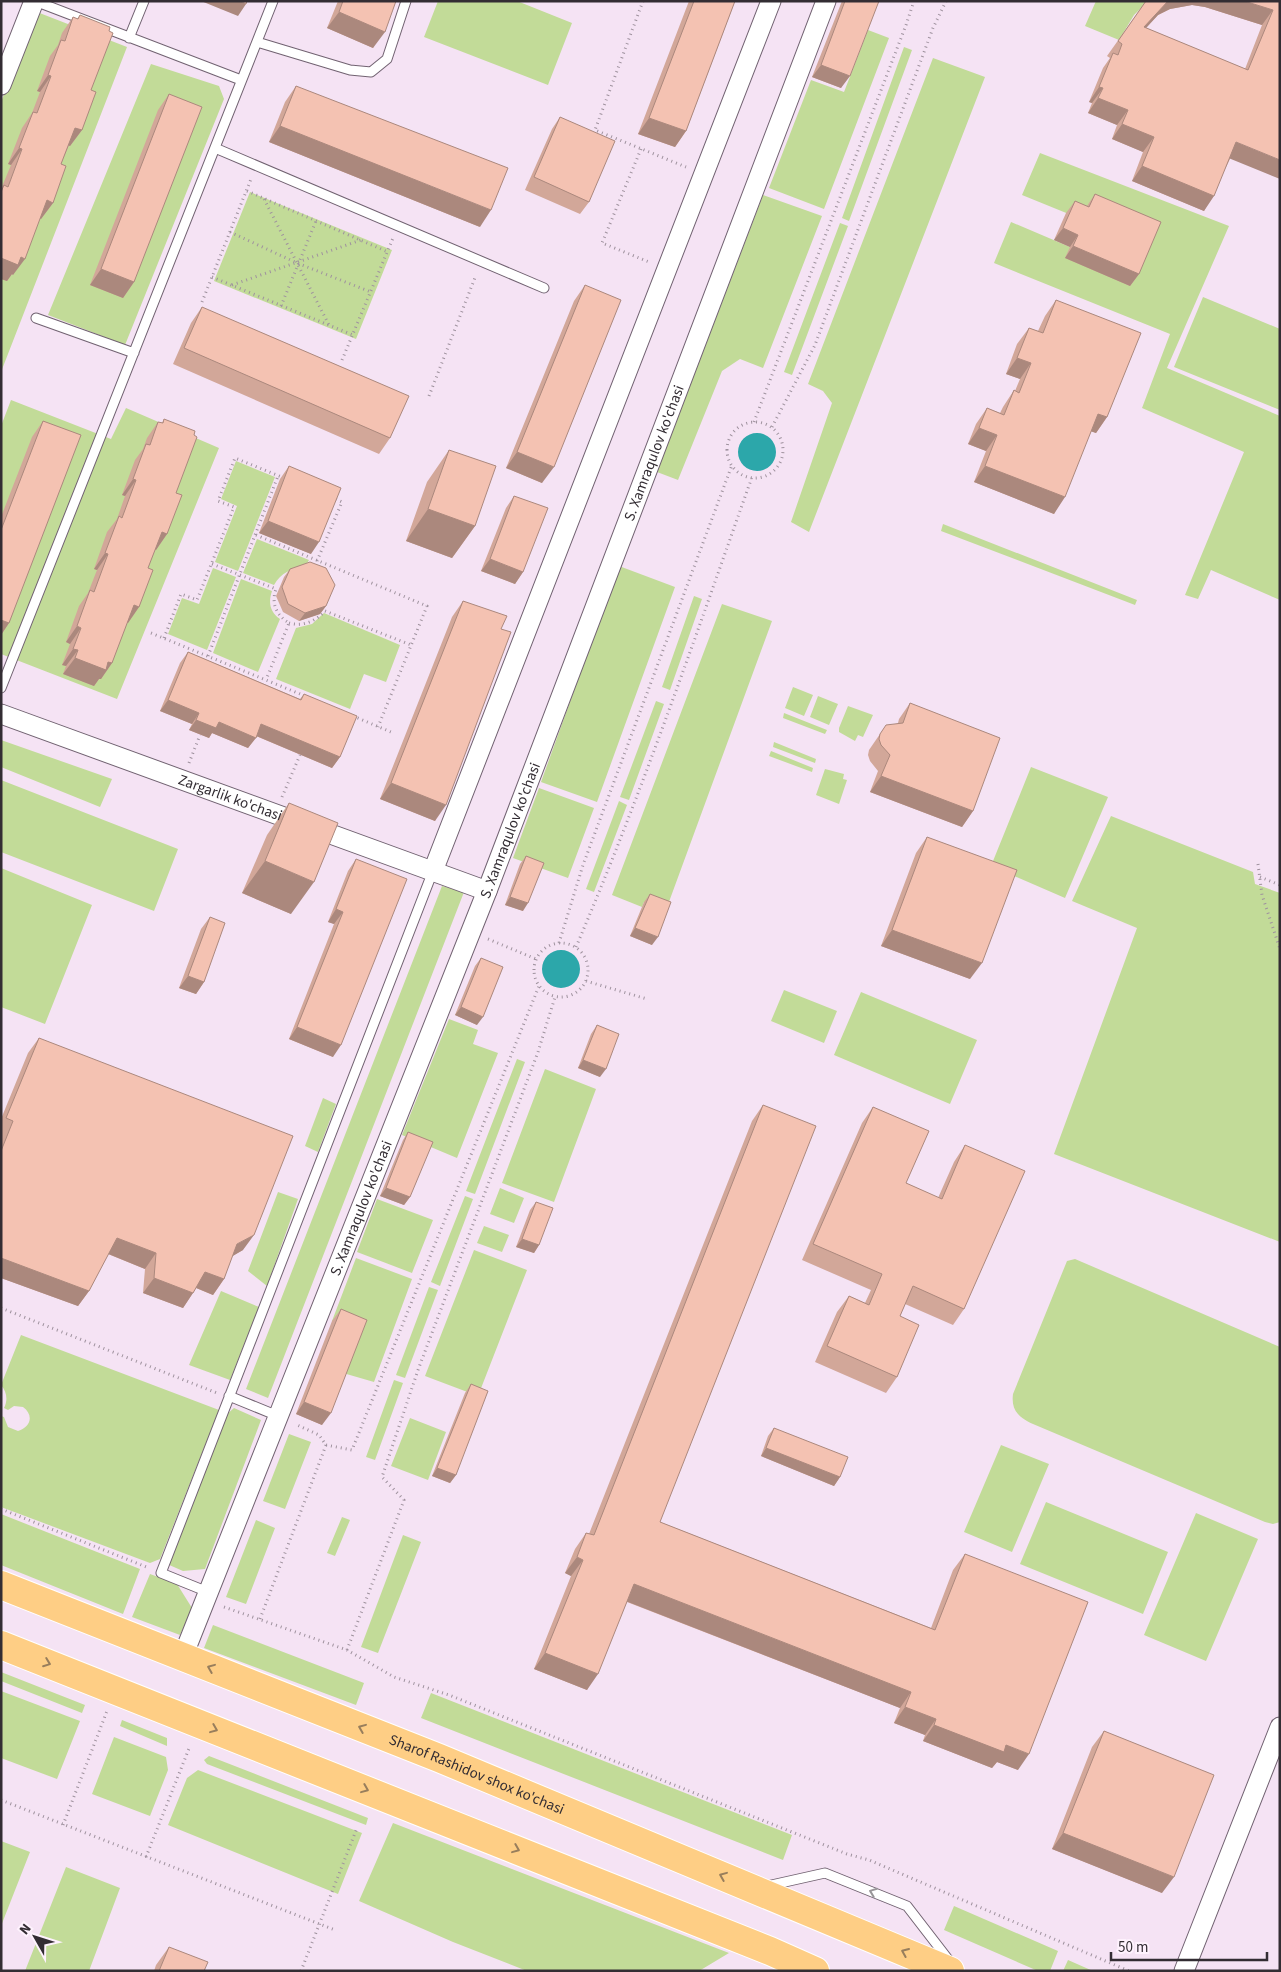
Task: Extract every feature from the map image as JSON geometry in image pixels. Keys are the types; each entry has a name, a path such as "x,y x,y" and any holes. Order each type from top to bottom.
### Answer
{"main road":[{"name":"Sharof Rashidov shox ko'chasi","path":"1,1585 438,1758 950,1971"},
{"path":"1,1645 770,1951 815,1971"}],"street":[{"path":"1,86 7,54 35,1"},
{"path":"432,871 668,270 771,1"},
{"name":"S. Xamraqulov ko'chasi","path":"183,1656 470,935 826,1"},
{"name":"Zargarlik ko'chasi","path":"1,714 487,891"},
{"path":"1184,1971 1280,1727"}],"lane":[{"path":"35,1 241,80"},
{"path":"129,38 144,1"},
{"path":"1,688 273,1"},
{"path":"257,42 350,70 371,72 387,59 406,1"},
{"path":"214,148 544,288"},
{"path":"36,318 134,353"},
{"path":"208,1592 161,1572 432,871"},
{"path":"229,1397 278,1416"},
{"path":"753,1889 825,1874 907,1906 957,1971"}],"path":[{"path":"644,1 594,130 705,174"},
{"path":"754,422 914,1"},
{"path":"772,427 815,345 933,28 946,1"},
{"path":"641,149 602,243 668,270"},
{"path":"202,302 257,166"},
{"path":"247,191 388,252"},
{"path":"264,199 329,325"},
{"path":"281,306 297,263 316,221"},
{"path":"342,360 398,226"},
{"path":"230,232 297,263 370,292"},
{"path":"232,285 361,240"},
{"path":"429,396 482,262"},
{"path":"212,277 352,335"},
{"path":"754,422 764,423 772,427 779,435 783,453 780,462 774,470 766,476 752,477 738,472 728,456 730,437 736,429 744,424 754,422"},
{"path":"164,638 181,594 197,600 212,564 234,507 218,501 235,458 288,479"},
{"path":"558,943 583,866 732,465"},
{"path":"208,656 278,476"},
{"path":"576,947 615,857 666,723 752,477"},
{"path":"318,561 342,502 333,498"},
{"path":"256,535 427,606 378,727"},
{"path":"212,564 276,589 274,598 277,611 289,623 296,625 308,623 324,611 411,646"},
{"path":"266,680 289,623"},
{"path":"151,633 309,698"},
{"path":"352,716 391,732"},
{"path":"182,780 200,735"},
{"path":"275,814 300,754"},
{"path":"1258,864 1262,894 1280,949"},
{"path":"1260,877 1280,884"},
{"path":"470,935 485,937 536,959"},
{"path":"558,943 576,947 583,954 587,962 588,972 586,981 581,989 564,997 546,993 539,986 535,978 534,968 536,959 542,951 558,943"},
{"path":"586,981 647,998"},
{"path":"278,1416 318,1435 326,1445 352,1450 539,986"},
{"path":"348,1650 404,1500 382,1477 418,1370 538,1052 555,996"},
{"path":"1,1308 229,1397"},
{"path":"260,1619 326,1445"},
{"path":"1,1509 161,1572"},
{"path":"208,1592 222,1606 348,1650 394,1677 449,1695 847,1854 877,1863 1129,1971"},
{"path":"63,1824 114,1689"},
{"path":"146,1857 199,1723"},
{"path":"1,1800 334,1930"},
{"path":"301,1971 357,1828"}],"green space":[{"path":"438,1 517,1 572,23 548,85 424,37"},
{"path":"1096,1 1148,1 1134,15 1119,40 1085,26"},
{"path":"37,12 127,47 1,372 1,102"},
{"path":"868,30 889,38 824,209 769,188 811,80 844,92"},
{"path":"904,47 912,50 849,221 842,218"},
{"path":"933,58 985,77 809,532 791,522 832,403 823,391 808,384"},
{"path":"151,64 219,86 224,99 125,345 48,315"},
{"path":"1040,153 1229,226 1167,368 1280,416 1280,600 1211,570 1198,599 1185,595 1244,452 1142,408 1170,334 994,263 1011,222 1070,247 1081,219 1022,195"},
{"path":"250,192 392,250 356,339 214,281"},
{"path":"763,195 822,216 763,368 740,359 722,371 678,480 657,472"},
{"path":"840,223 848,226 792,375 784,372"},
{"path":"1203,297 1280,329 1280,410 1174,367"},
{"path":"11,400 111,439 126,408 219,448 117,699 1,654 1,426"},
{"path":"236,461 275,477 238,571 215,562 237,506 221,499"},
{"path":"943,524 1137,600 1135,605 941,531"},
{"path":"257,539 309,560 305,567 287,572 274,585 243,573"},
{"path":"619,566 675,587 597,802 541,782"},
{"path":"213,568 236,577 207,650 168,634 182,598 199,604"},
{"path":"241,579 272,591 271,607 280,619 258,672 213,653"},
{"path":"694,596 702,599 670,690 662,687"},
{"path":"722,604 772,621 666,910 644,902 642,907 612,895"},
{"path":"324,613 400,645 386,682 364,674 350,709 276,679 296,628 312,624"},
{"path":"793,687 813,695 804,716 785,708"},
{"path":"818,696 838,704 829,725 810,717"},
{"path":"656,701 664,704 629,800 620,797"},
{"path":"848,706 873,715 863,737 858,735 855,741 839,732"},
{"path":"784,713 827,730 825,734 783,718"},
{"path":"1,740 112,779 100,807 1,767"},
{"path":"774,742 816,759 815,763 773,747"},
{"path":"771,751 813,768 812,772 769,756"},
{"path":"1031,767 1108,797 1065,898 991,866"},
{"path":"825,769 844,774 843,779 847,780 839,804 816,795"},
{"path":"1,780 178,849 154,911 1,852"},
{"path":"539,788 594,808 568,878 513,858"},
{"path":"619,801 627,805 594,892 586,889"},
{"path":"1111,816 1253,872 1255,884 1280,893 1280,1242 1054,1154 1137,928 1072,901"},
{"path":"1,868 92,905 45,1024 1,1007"},
{"path":"442,886 464,892 268,1398 246,1389"},
{"path":"784,990 837,1011 824,1043 771,1021"},
{"path":"861,992 977,1040 950,1104 834,1055"},
{"path":"449,1019 478,1030 473,1044 498,1053 457,1158 402,1135"},
{"path":"517,1059 525,1062 475,1194 466,1191"},
{"path":"545,1069 596,1089 554,1202 502,1183"},
{"path":"323,1098 336,1104 318,1152 305,1146"},
{"path":"500,1188 524,1198 514,1223 490,1214"},
{"path":"278,1192 298,1199 267,1286 248,1271"},
{"path":"465,1196 473,1199 440,1286 431,1282"},
{"path":"377,1199 433,1220 412,1273 357,1252"},
{"path":"484,1226 509,1235 502,1252 477,1243"},
{"path":"474,1250 527,1270 478,1396 425,1376"},
{"path":"356,1258 412,1279 374,1382 343,1373 332,1321"},
{"path":"1075,1259 1280,1347 1280,1522 1273,1524 1265,1522 1033,1424 1023,1419 1014,1409 1013,1394 1067,1261"},
{"path":"429,1287 438,1290 405,1378 396,1375"},
{"path":"221,1291 259,1307 230,1380 189,1365"},
{"path":"21,1335 219,1410 160,1559 150,1563 1,1507 1,1416 4,1417 8,1427 18,1431 26,1427 30,1420 29,1414 23,1407 14,1406 8,1410 4,1408 6,1396 5,1390 1,1385"},
{"path":"394,1380 403,1383 375,1460 366,1457"},
{"path":"234,1408 261,1420 205,1569 183,1571 167,1564 226,1415"},
{"path":"410,1418 446,1432 428,1480 391,1466"},
{"path":"289,1434 311,1442 285,1509 263,1501"},
{"path":"1001,1445 1049,1464 1012,1552 964,1532"},
{"path":"1046,1502 1168,1552 1143,1614 1020,1564"},
{"path":"1196,1513 1258,1539 1206,1661 1144,1635"},
{"path":"1,1514 140,1569 123,1614 1,1565"},
{"path":"342,1517 350,1520 335,1556 327,1553"},
{"path":"256,1520 275,1528 246,1604 226,1597"},
{"path":"403,1535 421,1542 378,1653 361,1647"},
{"path":"150,1574 177,1584 192,1608 180,1635 132,1617"},
{"path":"213,1625 364,1683 356,1705 204,1648"},
{"path":"1,1672 85,1705 82,1713 1,1681"},
{"path":"1,1691 80,1721 57,1779 1,1758"},
{"path":"431,1693 792,1835 783,1860 421,1718"},
{"path":"122,1720 167,1738 167,1746 120,1726"},
{"path":"114,1737 166,1757 168,1770 150,1816 92,1794"},
{"path":"209,1756 368,1818 366,1825 207,1764 204,1760"},
{"path":"198,1770 362,1833 338,1894 168,1825 187,1778"},
{"path":"393,1823 729,1953 699,1971 527,1971 453,1942 359,1901"},
{"path":"1,1841 30,1852 1,1926"},
{"path":"66,1867 120,1888 89,1971 25,1971"},
{"path":"954,1906 1058,1951 1050,1971 1038,1971 944,1930"},
{"path":"1068,1960 1093,1971 1063,1971"}],"water":[{"path":"757,433 770,439 776,452 770,465 757,471 744,465 738,452 744,439"},
{"path":"561,950 574,956 580,969 574,982 561,988 548,982 542,969 548,956"}],"building":[{"path":"343,1 396,1 385,32 339,12"},
{"path":"694,1 735,1 686,131 649,118"},
{"path":"845,1 879,1 850,76 821,65"},
{"path":"1146,1 1168,1 1144,27 1248,70 1273,10 1244,1 1280,1 1280,160 1236,142 1214,196 1142,166 1154,137 1122,124 1128,110 1098,98 1103,88 1099,87 1113,53 1118,55 1122,44 1118,41"},
{"path":"80,15 110,27 109,31 113,33 91,90 96,92 82,130 75,128 61,164 66,166 53,203 47,200 25,259 21,257 18,265 1,258 1,192 4,185 8,187 22,149 19,148 33,112 37,113 51,76 48,75 61,40 65,41 73,17 78,19"},
{"path":"296,86 508,168 491,210 280,126"},
{"path":"169,94 202,107 134,282 101,269"},
{"path":"560,117 615,141 589,202 534,177"},
{"path":"1095,194 1161,222 1139,274 1073,246 1078,235 1063,228 1075,201 1089,207"},
{"path":"585,285 621,300 554,467 517,452"},
{"path":"1056,300 1141,333 1107,417 1098,414 1065,497 985,466 997,435 979,428 987,408 1004,415 1014,390 1019,393 1031,363 1017,358 1029,328 1043,333"},
{"path":"202,307 409,396 390,438 184,348"},
{"path":"164,419 195,431 194,435 197,437 176,493 182,495 167,534 162,532 148,568 153,570 139,607 134,605 112,663 108,662 106,670 75,658 78,650 73,649 81,628 77,626 90,590 94,592 108,554 105,553 119,516 122,518 136,480 133,479 146,444 150,445 158,422 163,423"},
{"path":"43,421 81,435 9,623 1,620 1,530"},
{"path":"449,450 496,466 475,526 428,509"},
{"path":"289,466 341,488 319,542 268,521"},
{"path":"514,496 548,508 523,572 490,559"},
{"path":"310,562 326,568 335,585 326,606 305,613 288,604 282,587 290,569"},
{"path":"463,601 507,616 501,629 511,632 446,805 391,783"},
{"path":"188,652 301,700 304,694 357,716 340,757 261,724 256,738 219,722 216,728 196,720 199,713 168,700"},
{"path":"910,703 1000,738 973,811 881,776 890,755 881,745 880,734 886,725 903,723"},
{"path":"289,803 338,823 314,882 265,861"},
{"path":"927,837 1017,870 982,963 892,930"},
{"path":"526,856 544,863 528,903 510,897"},
{"path":"356,859 407,879 341,1045 297,1027 343,912 336,909"},
{"path":"650,894 671,902 658,937 635,928"},
{"path":"210,917 225,923 204,982 188,976"},
{"path":"481,958 503,967 483,1017 461,1007"},
{"path":"597,1025 619,1034 606,1069 583,1060"},
{"path":"39,1038 293,1136 254,1235 237,1244 224,1279 205,1272 193,1293 154,1278 156,1253 117,1238 89,1291 1,1258 1,1151 13,1121 6,1118"},
{"path":"763,1105 816,1126 660,1522 935,1630 965,1554 1088,1602 1029,1754 1006,1745 1004,1752 934,1725 936,1719 905,1707 911,1692 634,1584 598,1674 545,1653 583,1560 577,1557 586,1533 594,1535"},
{"path":"873,1107 929,1131 906,1183 942,1199 965,1145 1025,1171 964,1309 913,1286 900,1316 919,1325 897,1377 827,1346 849,1296 869,1305 882,1274 813,1244"},
{"path":"408,1132 433,1142 410,1197 386,1188"},
{"path":"536,1202 553,1208 539,1245 522,1239"},
{"path":"341,1309 367,1320 331,1413 304,1402"},
{"path":"471,1384 488,1391 456,1475 437,1468"},
{"path":"774,1428 848,1457 840,1477 766,1448"},
{"path":"1104,1731 1214,1775 1174,1877 1063,1833"},
{"path":"169,1947 208,1962 204,1971 159,1971"}]}
